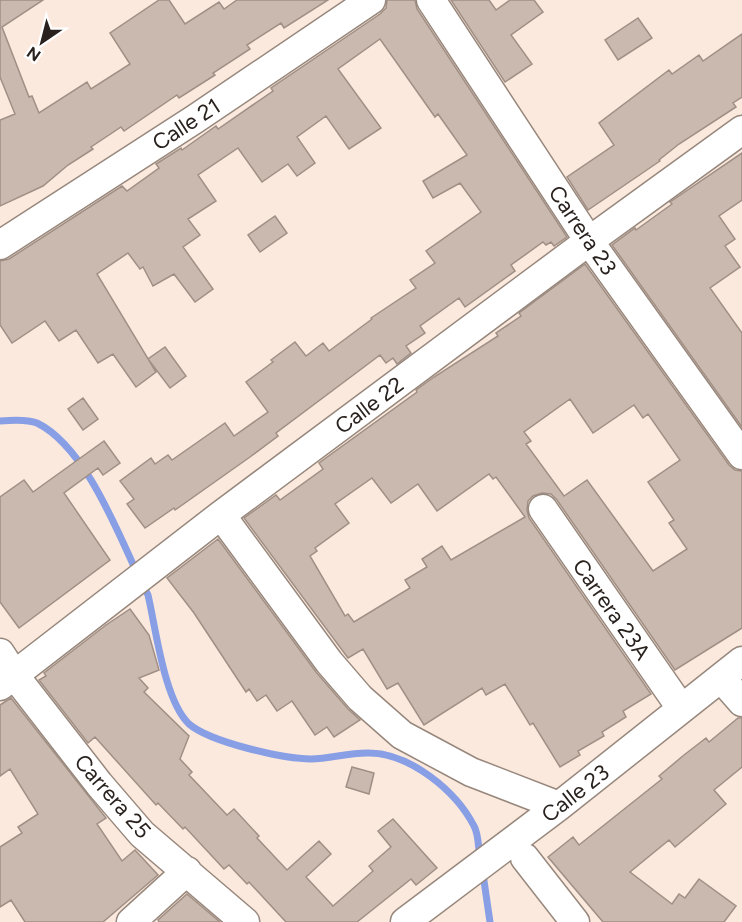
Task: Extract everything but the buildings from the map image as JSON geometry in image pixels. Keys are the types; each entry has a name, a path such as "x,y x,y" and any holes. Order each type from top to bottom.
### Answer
{"street":[{"name":"Calle 21","path":"0,245 195,119 371,0"},
{"name":"Carrera 23","path":"431,0 589,241 742,455"},
{"name":"Calle 22","path":"5,672 131,585 221,515 742,130"},
{"name":"Carrera 23A","path":"543,509 681,708"},
{"path":"221,515 329,662 360,698 402,735 549,813"},
{"path":"732,669 742,702"},
{"name":"Calle 23","path":"405,922 549,813 732,669"},
{"name":"Carrera 25","path":"5,672 142,834 244,922"},
{"path":"525,858 575,922"},
{"path":"131,922 187,871"}],"waterway":[{"path":"0,421 24,420 37,423 54,434 70,450 109,512 137,573"},
{"path":"142,583 148,595 167,682 180,713 189,724 199,731 229,743 283,756 311,759 370,753 401,760 431,777 456,800 476,830 480,857"},
{"path":"483,874 490,922"}]}
